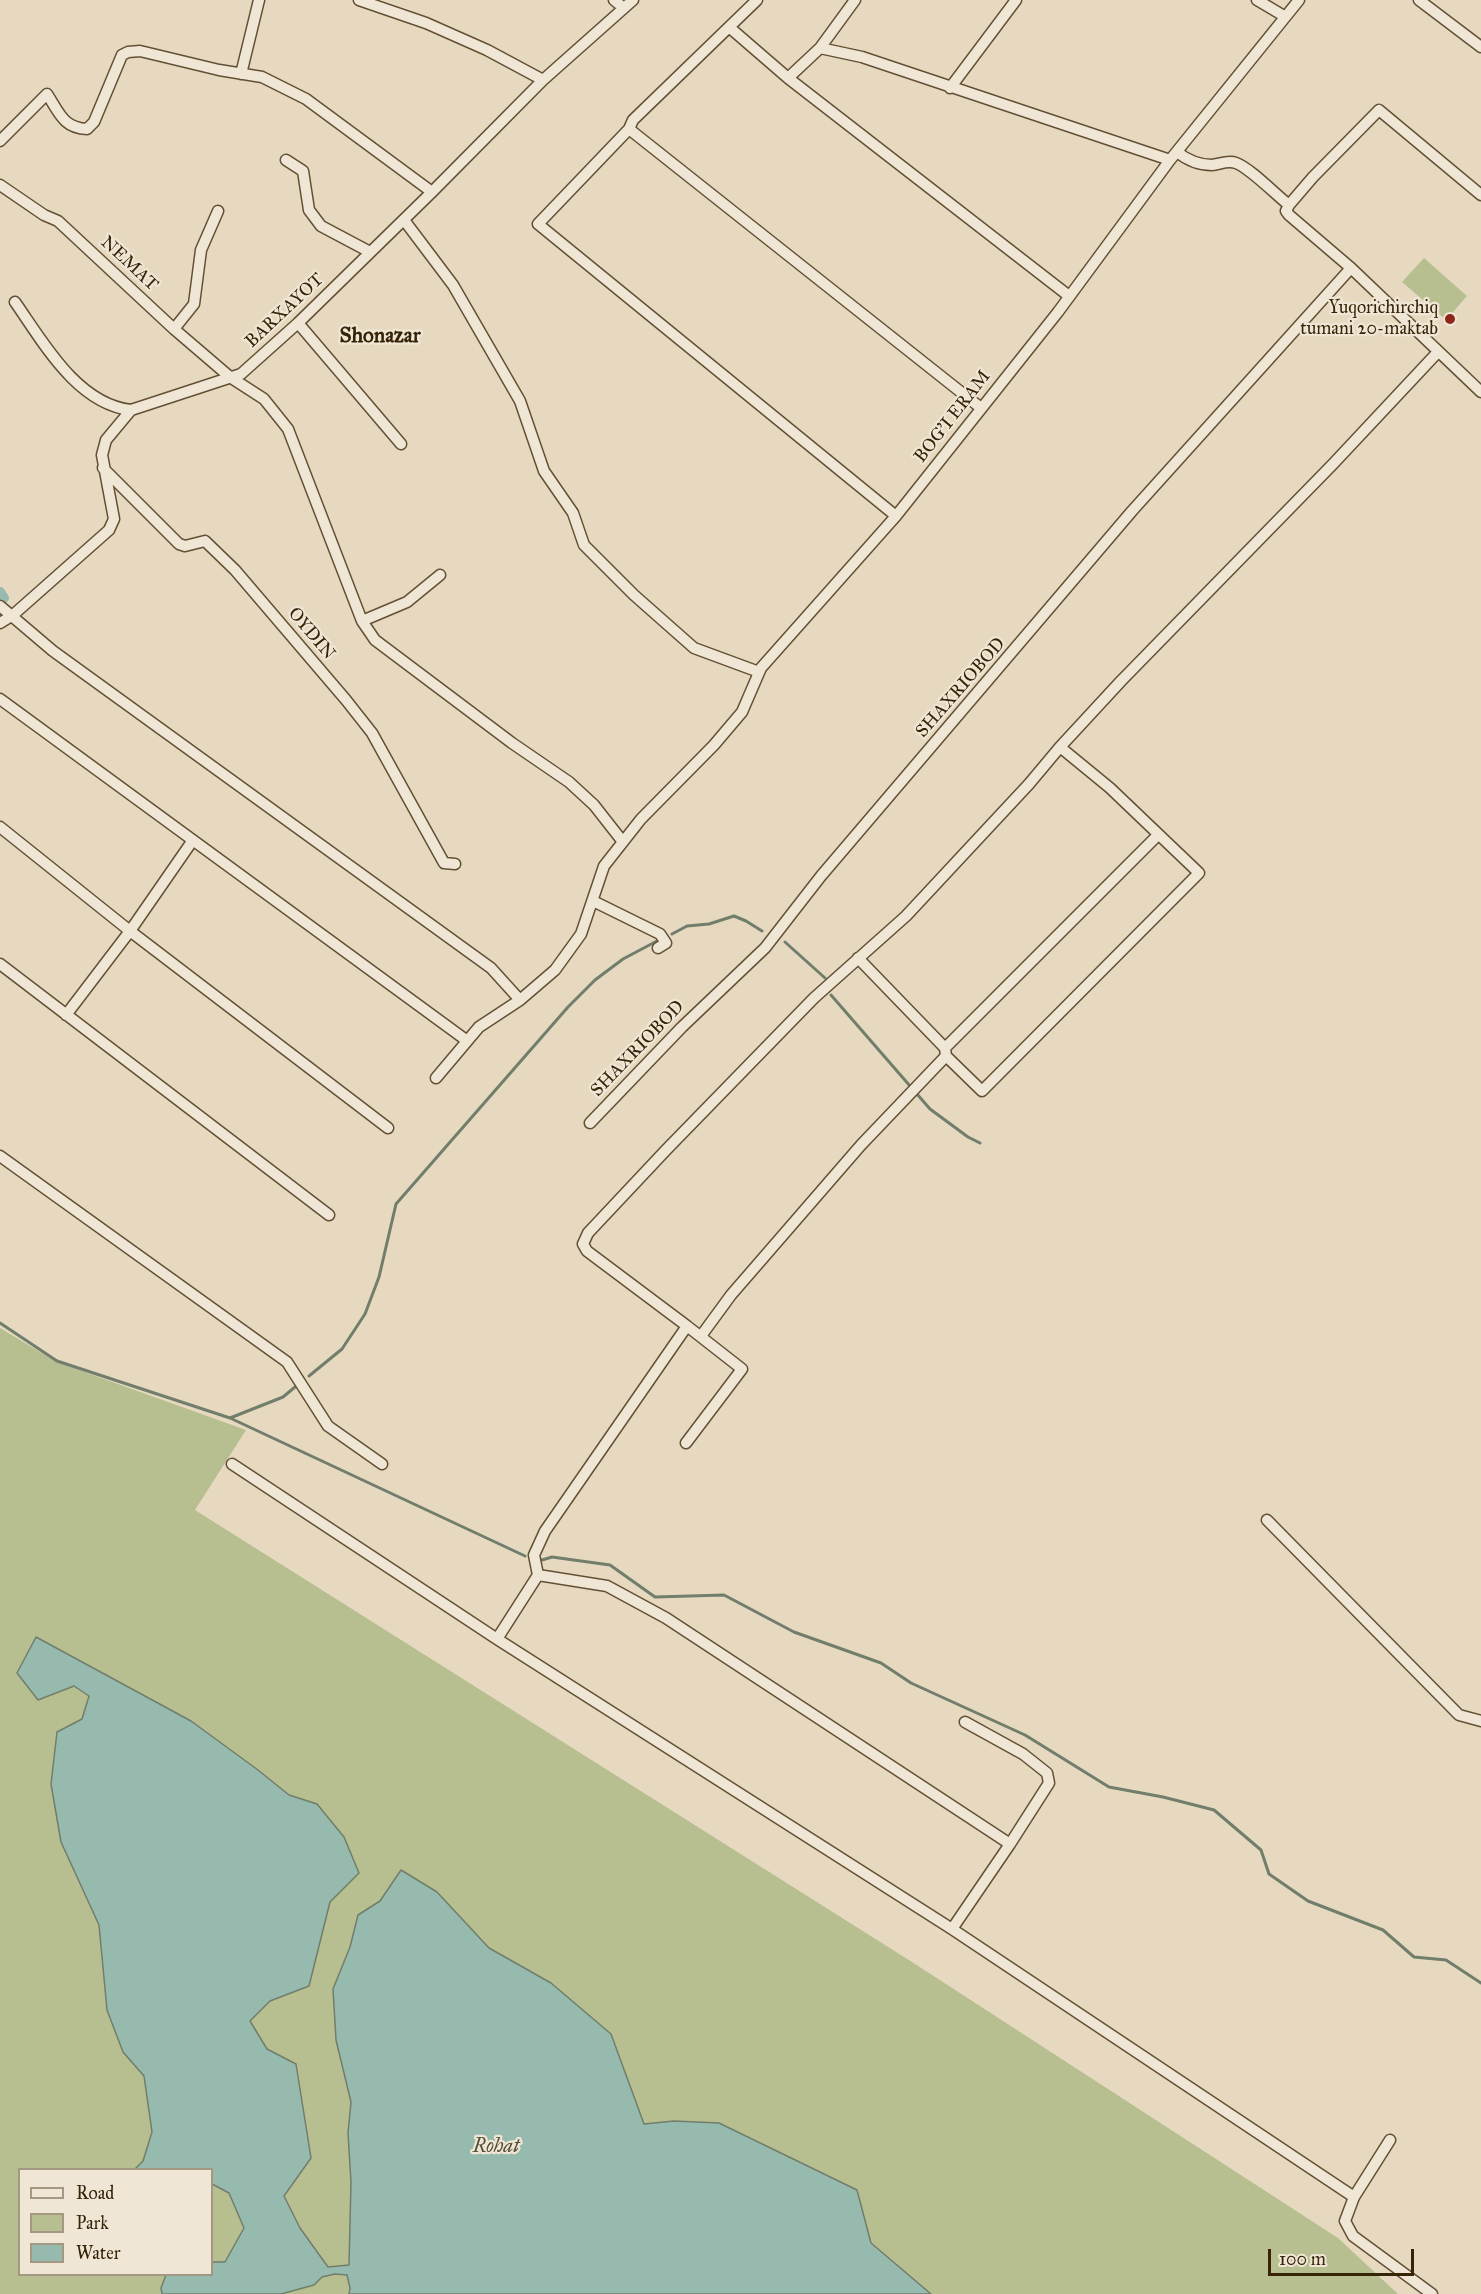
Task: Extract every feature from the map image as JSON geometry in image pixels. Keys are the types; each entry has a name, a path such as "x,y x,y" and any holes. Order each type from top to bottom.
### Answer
{"street":[{"path":"241,74 259,0"},
{"path":"359,0 426,23 487,50 543,80"},
{"path":"614,0 629,4"},
{"path":"757,0 633,120 629,129 538,224 896,516"},
{"path":"788,78 820,48 855,0"},
{"path":"950,88 1016,0"},
{"path":"1257,0 1284,16"},
{"name":"BOG'I ERAM","path":"436,1078 466,1040 486,1022 520,1000 555,970 581,934 604,866 641,819 714,746 742,712 759,672 896,516 1174,156 1299,0"},
{"path":"1419,0 1481,47"},
{"name":"BARXAYOT","path":"131,410 241,374 298,323 404,220 543,80 629,4"},
{"path":"729,27 788,78 1068,296"},
{"path":"820,48 862,57 950,88 1201,164 1236,163 1289,205"},
{"path":"0,141 47,94 66,123 74,128 87,129 94,122 122,55 140,51 262,77 306,99 432,192"},
{"path":"1481,195 1379,110 1313,177 1286,211 1351,268 1481,392"},
{"path":"629,129 981,408"},
{"path":"286,160 303,171 309,210 321,226 370,252"},
{"name":"NEMAT","path":"0,185 44,215 58,221 174,328 230,376 264,399 288,429 363,621 375,640 512,743 569,782 594,805 623,842"},
{"path":"174,328 194,304 201,250 218,211"},
{"path":"404,220 453,285 520,401 544,471 573,513 584,545 634,595 694,648 759,672"},
{"name":"SHAXRIOBOD","path":"590,1123 682,1027 765,948 821,876 1132,511 1351,268"},
{"path":"15,302 66,372 102,401 120,409 131,410"},
{"path":"298,323 401,444"},
{"path":"686,1443 742,1369 587,1251 583,1245 585,1237 814,998 906,916 1029,784 1060,747 1221,576 1333,464 1437,352"},
{"path":"0,623 13,615 109,530 114,519 102,455 106,440 131,410"},
{"name":"OYDIN","path":"103,468 179,544 185,546 205,541 235,570 372,733 444,863 455,864"},
{"path":"363,621 407,602 440,575"},
{"path":"0,606 53,651 490,968 520,1000"},
{"path":"0,699 466,1040"},
{"path":"858,958 982,1091 1199,873 1110,788 1060,747"},
{"path":"0,827 130,931 388,1128"},
{"path":"701,1336 730,1295 946,1052 1158,835"},
{"path":"66,1015 130,931 193,840"},
{"path":"593,901 660,934 666,943 658,948"},
{"path":"0,964 329,1215"},
{"path":"0,1156 287,1362 328,1426 382,1464"},
{"path":"497,1639 538,1575 534,1555 545,1531 687,1326"},
{"path":"232,1464 497,1639 952,1929 1354,2197"},
{"path":"1267,1520 1459,1715 1481,1721"},
{"path":"538,1575 607,1586 666,1617 1010,1844"},
{"path":"952,1929 1049,1783 1047,1773 1023,1754 965,1722"},
{"path":"1390,2140 1354,2197 1345,2221 1353,2236 1432,2294"}],"green space":[{"path":"1424,258 1467,296 1446,320 1402,282"},
{"path":"0,1328 57,1362 246,1430 195,1510 912,1962 1338,2238 1398,2294 0,2294"}],"water":[{"name":"Rohat","path":"36,1637 191,1721 289,1795 317,1804 344,1837 359,1873 330,1902 309,1986 270,2001 250,2021 267,2049 296,2064 311,2158 284,2196 300,2228 328,2267 349,2265 351,2182 348,2133 351,2102 336,2040 333,1989 350,1947 358,1915 380,1901 401,1870 437,1892 489,1948 551,1983 611,2034 644,2124 674,2121 719,2123 857,2190 871,2243 931,2294 349,2294 347,2275 335,2274 322,2277 314,2285 281,2294 162,2294 161,2288 166,2276 213,2276 213,2262 225,2262 244,2228 229,2193 213,2185 213,2168 136,2168 143,2161 152,2132 144,2076 123,2052 107,2010 99,1925 61,1842 51,1784 57,1732 82,1719 89,1696 74,1686 38,1700 17,1673"}],"waterway":[{"path":"0,592 4,598 0,601"},
{"path":"672,934 687,926 709,924 734,916 762,931"},
{"path":"309,1376 342,1349 365,1314 379,1277 396,1204 568,1007 595,980 623,959 657,941"},
{"path":"785,942 825,978"},
{"path":"831,995 930,1109 980,1143"},
{"path":"0,1323 57,1361 230,1418 525,1556"},
{"path":"230,1418 283,1397 295,1387"},
{"path":"542,1560 552,1557 610,1565 655,1597 724,1595 794,1632 881,1663 911,1683 1025,1735 1109,1787 1214,1810 1261,1850 1269,1874 1308,1901 1383,1930 1414,1957 1446,1960 1481,1983"}],"place":[{"name":"Yuqorichirchiq tumani 20-maktab","path":"1450,319"}],"district":[{"name":"Shonazar","path":"380,337"}]}
